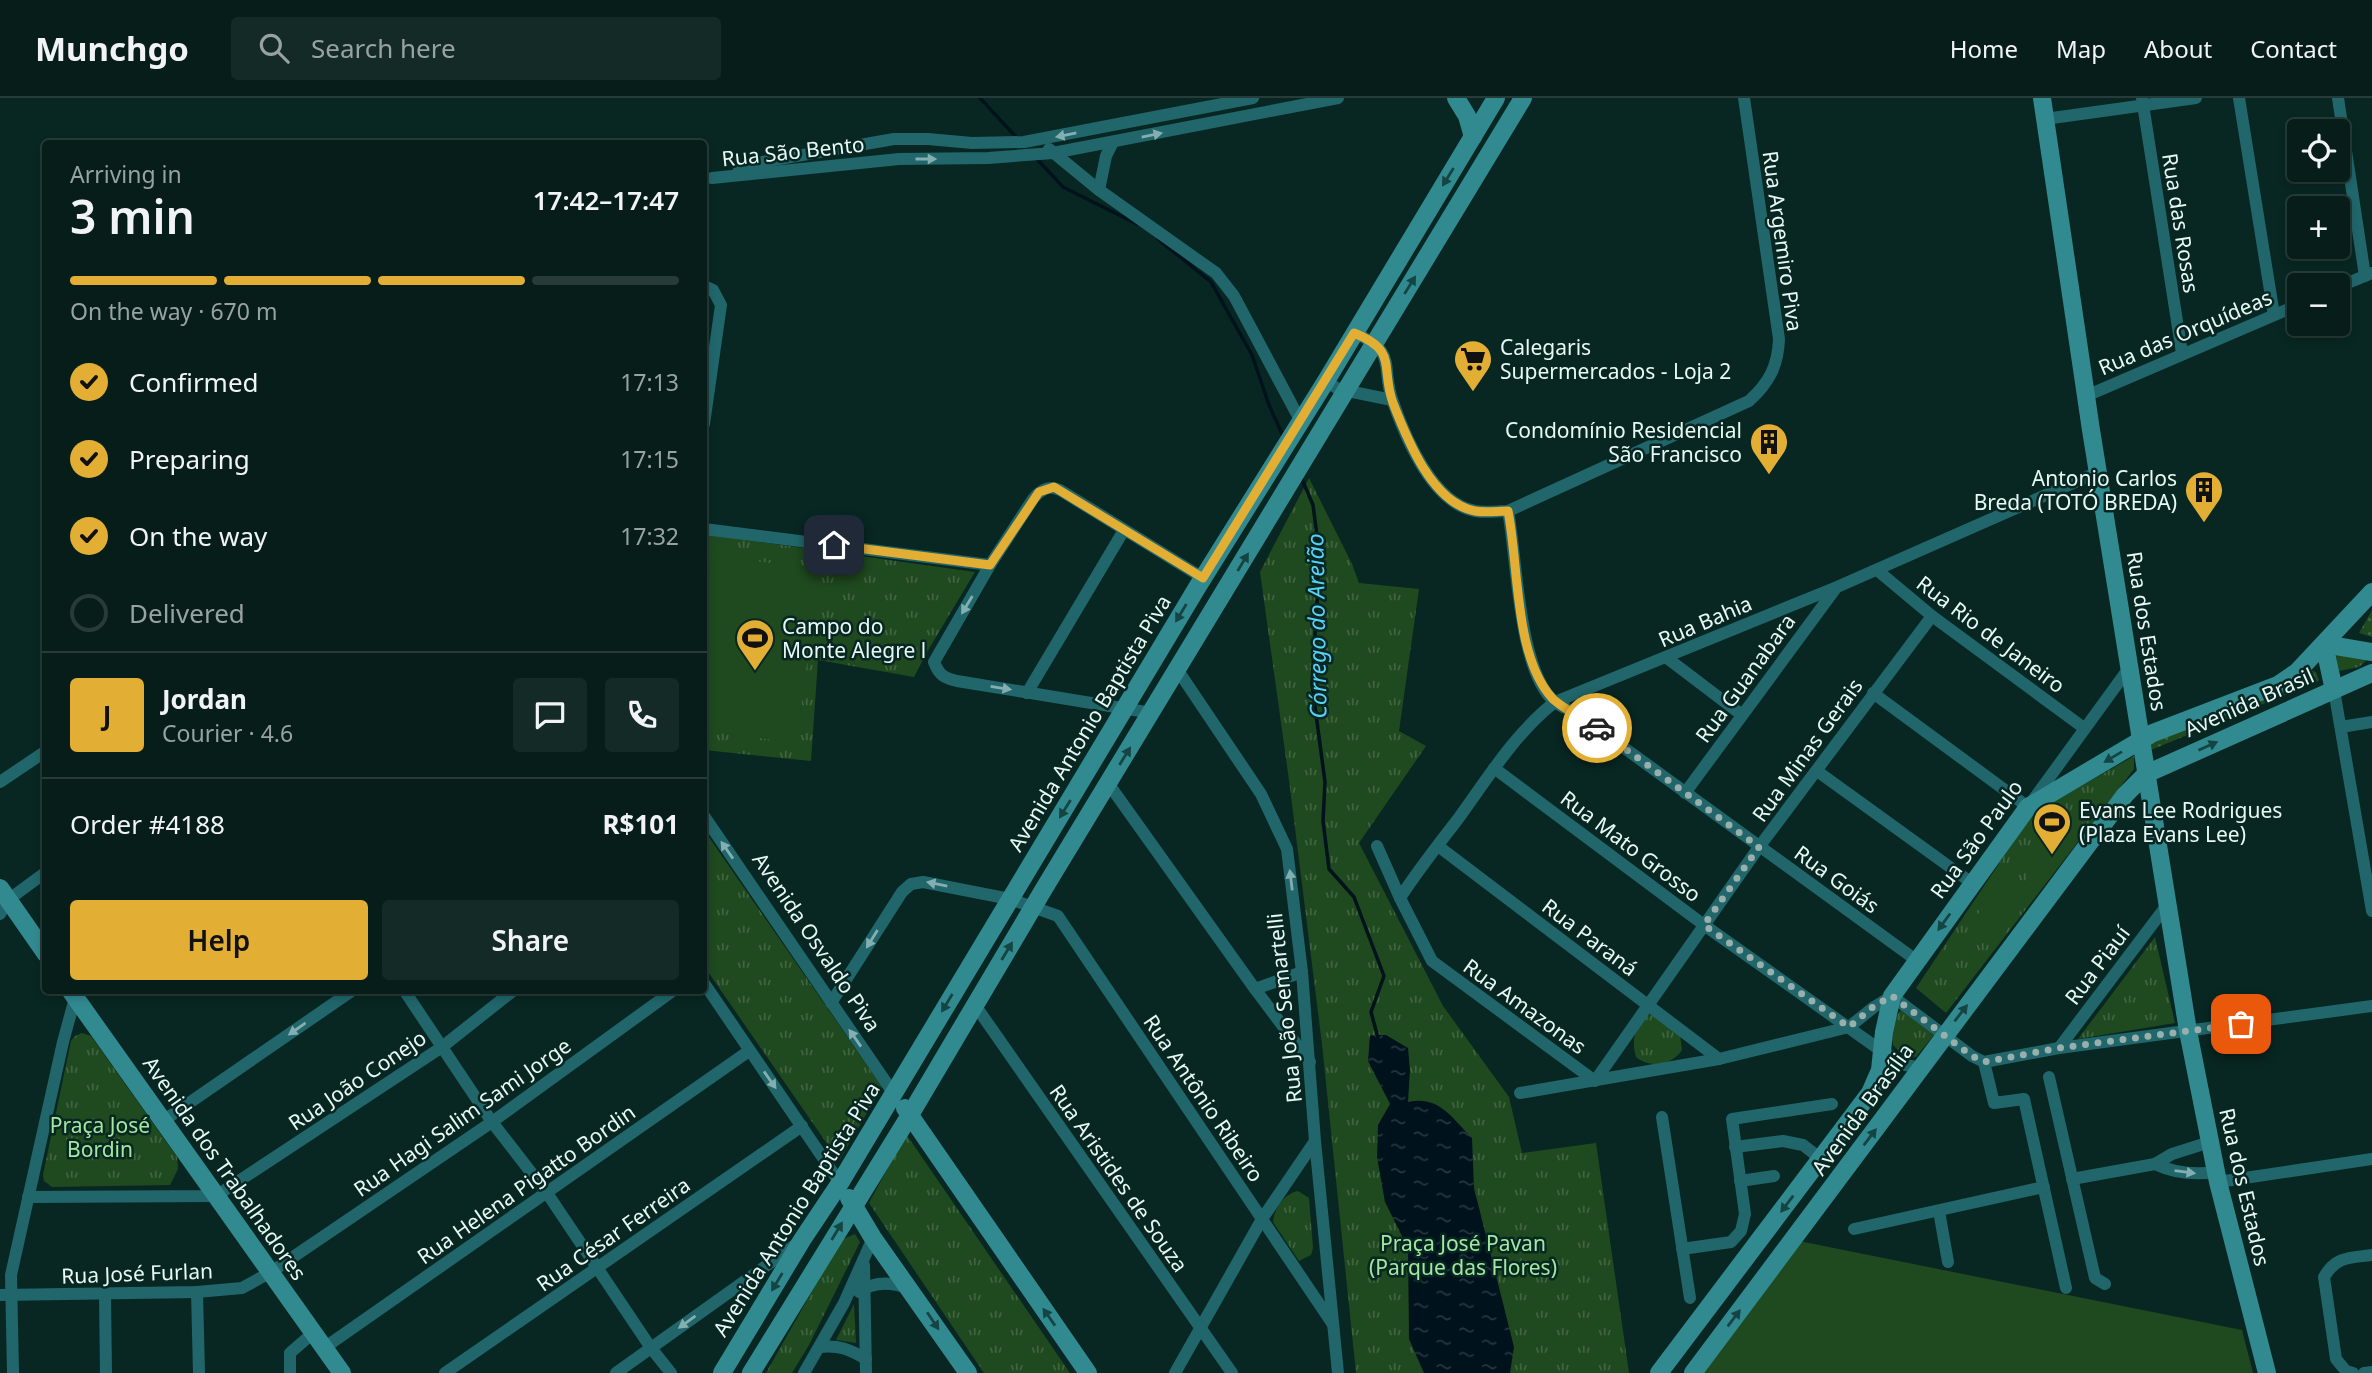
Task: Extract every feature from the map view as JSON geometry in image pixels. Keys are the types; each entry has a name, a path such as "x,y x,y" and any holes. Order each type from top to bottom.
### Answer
{"main road":[{"path":"1456,98 1467,116 1473,137"},
{"name":"Avenida Antonio Baptista Piva","path":"722,1373 802,1240 840,1183 1203,578 1326,381 1496,98"},
{"path":"751,1373 910,1115 1523,98"},
{"name":"Rua dos Estados","path":"2042,98 2086,396 2188,1031 2217,1177 2267,1373"},
{"path":"1371,304 1379,314 1390,317"},
{"path":"1259,489 1280,500"},
{"path":"2028,807 2153,733 2278,685 2297,672 2372,592"},
{"path":"2324,644 2372,652"},
{"path":"2324,644 2334,690"},
{"name":"Avenida Brasil","path":"2146,774 2372,673"},
{"name":"Avenida Brasília","path":"1693,1373 1944,1034 2125,795 2146,774"},
{"name":"Rua São Paulo","path":"1892,996 2028,807"},
{"path":"3,901 42,949"},
{"name":"Avenida dos Trabalhadores","path":"72,994 342,1373"},
{"name":"Avenida Brasília","path":"1659,1373 1870,1093 1878,1079 1892,996"},
{"path":"894,1094 1088,1373"},
{"path":"840,1183 873,1238 911,1288 968,1373"}],"street":[{"name":"Rua São Bento","path":"1253,98 1041,140 997,143 894,139 762,162 712,178 899,159 988,158 1053,153 1338,98"},
{"name":"Rua Argemiro Piva","path":"1375,343 1387,361 1392,400 1422,466 1444,495 1473,511 1508,511 1749,401 1772,375 1778,359 1779,340 1744,98"},
{"path":"2045,119 2143,102 2196,98"},
{"path":"2239,98 2274,315"},
{"path":"2338,98 2368,274 2350,282"},
{"name":"Rua das Rosas","path":"2143,102 2182,353"},
{"path":"894,139 899,159"},
{"path":"1041,140 1099,190 1216,273 1234,296 1296,428"},
{"path":"1099,190 1106,156 1114,142"},
{"path":"707,403 721,305 708,288"},
{"name":"Rua das Orquídeas","path":"2086,396 2287,310"},
{"path":"1354,333 1375,343"},
{"path":"1326,381 1338,390 1392,400"},
{"name":"Rua Bahia","path":"1400,898 1494,768 1540,713 1555,702 1837,587 2098,472"},
{"path":"1152,713 945,678 939,673 934,662 990,565 1033,499 1046,488 1054,487 1203,578"},
{"name":"Rua Goiás","path":"1508,511 1523,630 1544,689 1555,702 1579,715 1916,960"},
{"path":"707,528 990,565"},
{"path":"1027,692 1124,530"},
{"name":"Rua Rio de Janeiro","path":"1877,570 1932,616 2084,728"},
{"name":"Rua Guanabara","path":"1685,793 1837,587"},
{"name":"Rua Minas Gerais","path":"1595,1081 1759,847 1932,616"},
{"path":"1667,658 1742,715"},
{"name":"Rua São Paulo","path":"2028,807 2129,668"},
{"name":"Rua João Semartelli","path":"1177,669 1261,794 1287,849 1303,972 1315,1141 1338,1373"},
{"path":"2334,690 2372,911"},
{"path":"1873,693 2028,807"},
{"path":"2341,727 2372,722"},
{"path":"0,782 42,754"},
{"name":"Rua Mato Grosso","path":"1494,768 1704,925 1849,1027"},
{"path":"1817,771 1972,883"},
{"path":"1108,783 1311,1063"},
{"name":"Avenida Osvaldo Piva","path":"707,823 894,1094"},
{"path":"1377,846 1400,898"},
{"name":"Rua Paraná","path":"1438,846 1719,1059"},
{"path":"3,901 42,875"},
{"name":"Rua Antônio Ribeiro","path":"831,1003 902,892 911,884 923,882 1010,899 1051,911 1064,923 1332,1323"},
{"name":"Rua Amazonas","path":"1400,898 1432,961 1595,1081"},
{"name":"Rua Piauí","path":"2059,1048 2167,905"},
{"path":"1255,989 1303,972"},
{"path":"707,987 840,1183"},
{"path":"13,1373 6,1295 72,994"},
{"path":"163,1121 347,994"},
{"path":"407,994 492,1122 547,1193 651,1348 671,1373"},
{"name":"Rua João Conejo","path":"216,1196 442,1046 509,994"},
{"name":"Rua Hagi Salim Sami Jorge","path":"271,1272 492,1122 668,994"},
{"path":"1892,996 1972,1056 1984,1062 2059,1048 2372,1006"},
{"name":"Rua São Paulo","path":"1520,1093 1719,1059 1849,1027 1874,1006 1892,996"},
{"name":"Rua Aristides de Souza","path":"975,1005 1231,1373"},
{"path":"1849,1027 1883,1052 1906,1065 1921,1068"},
{"name":"Rua Helena Pigatto Bordin","path":"324,1348 750,1051"},
{"path":"1984,1062 1994,1103 2024,1099 2066,1288"},
{"path":"2049,1077 2095,1278 2105,1284"},
{"path":"1682,1249 1724,1244 1736,1238 1744,1225 1745,1214 1732,1119 1832,1104"},
{"path":"1662,1117 1690,1298"},
{"name":"Rua César Ferreira","path":"445,1373 802,1126"},
{"path":"1174,1373 1262,1219 1315,1141"},
{"path":"1735,1147 1783,1141 1803,1144 1821,1159"},
{"path":"2072,1179 2155,1164 2172,1154 2210,1142"},
{"path":"2155,1164 2180,1172 2217,1177 2372,1158"},
{"path":"1740,1181 1774,1176"},
{"path":"1854,1229 2044,1187"},
{"path":"28,1197 216,1196"},
{"path":"1939,1211 1948,1262"},
{"path":"804,1373 844,1303 873,1238"},
{"path":"616,1373 802,1240"},
{"path":"2353,1373 2346,1371 2336,1359 2324,1277 2330,1266 2342,1259 2372,1255"},
{"path":"864,1262 866,1373"},
{"name":"Rua José Furlan","path":"6,1295 197,1292 242,1288 271,1272"},
{"path":"844,1303 873,1284 895,1284 911,1288"},
{"path":"197,1292 199,1373"},
{"path":"105,1294 106,1373"},
{"path":"290,1373 290,1353 313,1333"},
{"path":"820,1347 848,1348 866,1359"},
{"path":"2364,1373 2372,1372"}],"green space":[{"name":"Praça José Pavan (Parque das Flores)","path":"1309,478 1359,583 1419,589 1399,731 1426,746 1359,843 1443,1006 1509,1097 1522,1153 1596,1143 1629,1373 1356,1373 1322,1044 1260,572"},
{"path":"707,534 975,572 914,677 818,660 811,761 707,750"},
{"name":"Campo do Monte Alegre l","path":"711,555 820,570 796,743 707,731 707,588"},
{"path":"2372,610 2372,637 2359,633"},
{"path":"834,616 881,623 877,649 830,642"},
{"path":"2335,651 2368,659 2359,667 2339,671"},
{"path":"2311,670 2316,672 2319,680 2317,682 2146,752 2148,744 2298,684"},
{"path":"2134,756 2134,769 1946,1013 1916,988 2032,814"},
{"name":"Evans Lee Rodrigues (Plaza Evans Lee)","path":"2086,826 2035,892 2024,884 2057,829"},
{"path":"707,834 882,1087 839,1161 707,970"},
{"path":"2004,881 2028,900 1994,948 1968,927"},
{"path":"2155,937 2175,1023 2078,1039"},
{"path":"1902,1009 1934,1035 1916,1057 1903,1055 1893,1045 1893,1026"},
{"path":"1645,1016 1657,1017 1680,1035 1682,1050 1673,1059 1660,1064 1648,1063 1636,1057 1636,1031"},
{"name":"Praça José Bordin","path":"82,1033 91,1036 177,1157 178,1169 170,1185 52,1187 44,1181 43,1175 71,1041"},
{"path":"906,1134 1070,1373 984,1373 869,1203"},
{"path":"1298,1191 1309,1198 1313,1248 1311,1255 1299,1261 1273,1222 1281,1202"},
{"path":"855,1234 860,1242 809,1345 792,1373 766,1373 841,1240"},
{"path":"1799,1241 2242,1330 2253,1373 1701,1373"},
{"path":"854,1304 856,1343 836,1340"}],"water":[{"path":"1370,1035 1386,1035 1408,1048 1408,1102 1419,1101 1437,1105 1472,1138 1474,1188 1514,1347 1510,1373 1424,1373 1409,1339 1408,1248 1385,1202 1377,1157 1378,1125 1390,1104 1368,1061"}],"waterway":[{"name":"Córrego do Areião","path":"980,98 1017,138"},
{"name":"Córrego do Areião","path":"1037,159 1063,187 1137,224"},
{"name":"Córrego do Areião","path":"1158,239 1211,282 1252,355 1269,405 1284,438"},
{"name":"Córrego do Areião","path":"1301,477 1313,505 1317,536 1318,588 1312,684 1325,782 1323,821 1329,869 1354,897 1384,976 1371,1012 1378,1038"}],"way so far":[{"path":"1597,728 1759,847 1704,925 1849,1027 1874,1006 1892,996 1972,1056 1984,1062 2059,1048 2241,1024"}],"place":[{"name":"Calegaris Supermercados - Loja 2","path":"1473,393"},
{"name":"Condomínio Residencial São Francisco","path":"1769,476"},
{"name":"Antonio Carlos Breda (TOTÓ BREDA)","path":"2204,524"},
{"name":"Campo do Monte Alegre l","path":"755,672"},
{"name":"Evans Lee Rodrigues (Plaza Evans Lee)","path":"2052,856"}],"route":[{"path":"834,545 990,565 1033,499 1046,488 1054,487 1203,578 1354,333 1375,343 1384,354 1392,400 1422,466 1434,484 1444,495 1473,511 1508,511 1523,630 1544,689 1555,702 1597,728"}]}
